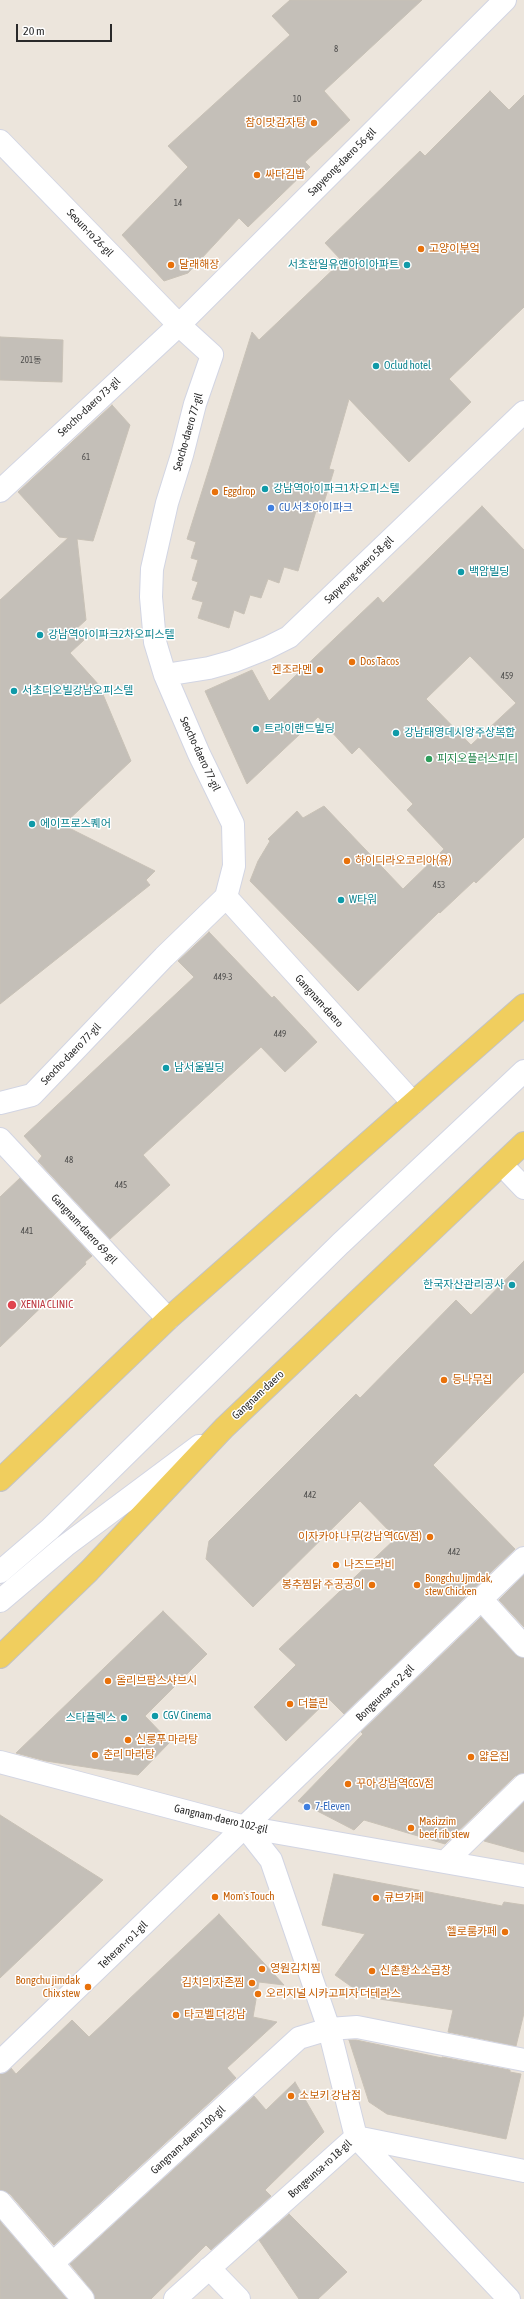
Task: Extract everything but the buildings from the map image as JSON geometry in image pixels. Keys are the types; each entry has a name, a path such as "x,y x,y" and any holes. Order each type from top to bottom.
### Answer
{"main road":[{"path":"0,1480 168,1318 524,1005"},
{"name":"Gangnam-daero","path":"0,1657 89,1571 224,1428 524,1143"}],"street":[{"name":"Sapyeong-daero 56-gil","path":"179,325 504,0"},
{"name":"Seoun-ro 26-gil","path":"0,141 179,325"},
{"name":"Seocho-daero 73-gil","path":"0,491 179,325"},
{"name":"Seocho-daero 77-gil","path":"0,1103 32,1095 164,957 226,897 234,866 233,824 199,754 165,676 155,642 151,597 152,569 167,503 182,456 195,404 212,355 179,325"},
{"name":"Sapyeong-daero 58-gil","path":"165,676 209,668 268,648 289,637 524,412"},
{"name":"Gangnam-daero","path":"226,897 413,1104"},
{"path":"0,1572 50,1529 340,1244 524,1071"},
{"name":"Gangnam-daero 69-gil","path":"0,1139 168,1318"},
{"path":"502,1165 524,1188"},
{"path":"0,1601 65,1546 224,1428"},
{"name":"Bongeunsa-ro 2-gil","path":"245,1827 524,1558"},
{"path":"482,1600 524,1646"},
{"name":"Gangnam-daero 102-gil","path":"0,1762 245,1827 446,1861 524,1876"},
{"path":"446,1861 524,1784"},
{"path":"245,1827 271,1860 329,2029 356,2137 509,2299"},
{"name":"Teheran-ro 1-gil","path":"0,2062 245,1827"},
{"name":"Gangnam-daero 100-gil","path":"53,2263 299,2038 329,2029 356,2027 524,2060"},
{"name":"Bongeunsa-ro 18-gil","path":"175,2299 356,2137 524,2171"},
{"path":"0,2202 83,2299"},
{"path":"210,2268 239,2299"}],"place":[{"name":"참이맛감자탕","path":"314,123"},
{"name":"싸다김밥","path":"257,175"},
{"name":"고양이부엌","path":"421,249"},
{"name":"달래해장","path":"171,265"},
{"name":"서초한일유앤아이아파트","path":"407,265"},
{"name":"Oclud hotel","path":"376,366"},
{"name":"강남역아이파크1차오피스텔","path":"265,489"},
{"name":"Eggdrop","path":"215,492"},
{"name":"CU 서초아이파크","path":"271,508"},
{"name":"백암빌딩","path":"461,572"},
{"name":"강남역아이파크2차오피스텔","path":"40,635"},
{"name":"Dos Tacos","path":"352,662"},
{"name":"겐조라멘","path":"320,670"},
{"name":"서초디오빌강남오피스텔","path":"14,691"},
{"name":"트라이랜드빌딩","path":"256,729"},
{"name":"강남태영데시앙주상복합","path":"396,733"},
{"name":"피지오플러스피티","path":"429,759"},
{"name":"에이프로스퀘어","path":"32,824"},
{"name":"하이디라오코리아(유)","path":"347,861"},
{"name":"W타워","path":"341,900"},
{"name":"남서울빌딩","path":"166,1068"},
{"name":"한국자산관리공사","path":"512,1285"},
{"name":"XENIA CLINIC","path":"12,1305"},
{"name":"등나무집","path":"444,1380"},
{"name":"이자카야 나무(강남역CGV점)","path":"430,1537"},
{"name":"나즈드라비","path":"336,1565"},
{"name":"봉추찜닭 주공공이","path":"372,1585"},
{"name":"Bongchu Jjmdak, stew Chicken","path":"417,1585"},
{"name":"올리브팜스샤브시","path":"108,1681"},
{"name":"더블린","path":"290,1704"},
{"name":"CGV Cinema","path":"155,1716"},
{"name":"스타플렉스","path":"124,1718"},
{"name":"신룽푸 마라탕","path":"128,1740"},
{"name":"춘리 마라탕","path":"95,1755"},
{"name":"얇은집","path":"471,1757"},
{"name":"꾸아 강남역CGV점","path":"348,1784"},
{"name":"7-Eleven","path":"307,1807"},
{"name":"Masizzim beef rib stew","path":"411,1828"},
{"name":"Mom's Touch","path":"215,1897"},
{"name":"큐브카페","path":"376,1898"},
{"name":"헬로룸카페","path":"505,1932"},
{"name":"영원김치찜","path":"262,1969"},
{"name":"신촌황소소곱창","path":"372,1971"},
{"name":"김치의 자존찜","path":"252,1983"},
{"name":"Bongchu jimdak Chix stew","path":"88,1987"},
{"name":"오리지널 시카고피자 더테라스","path":"258,1994"},
{"name":"타코벨 더강남","path":"176,2015"},
{"name":"소보키 강남점","path":"291,2096"}]}
